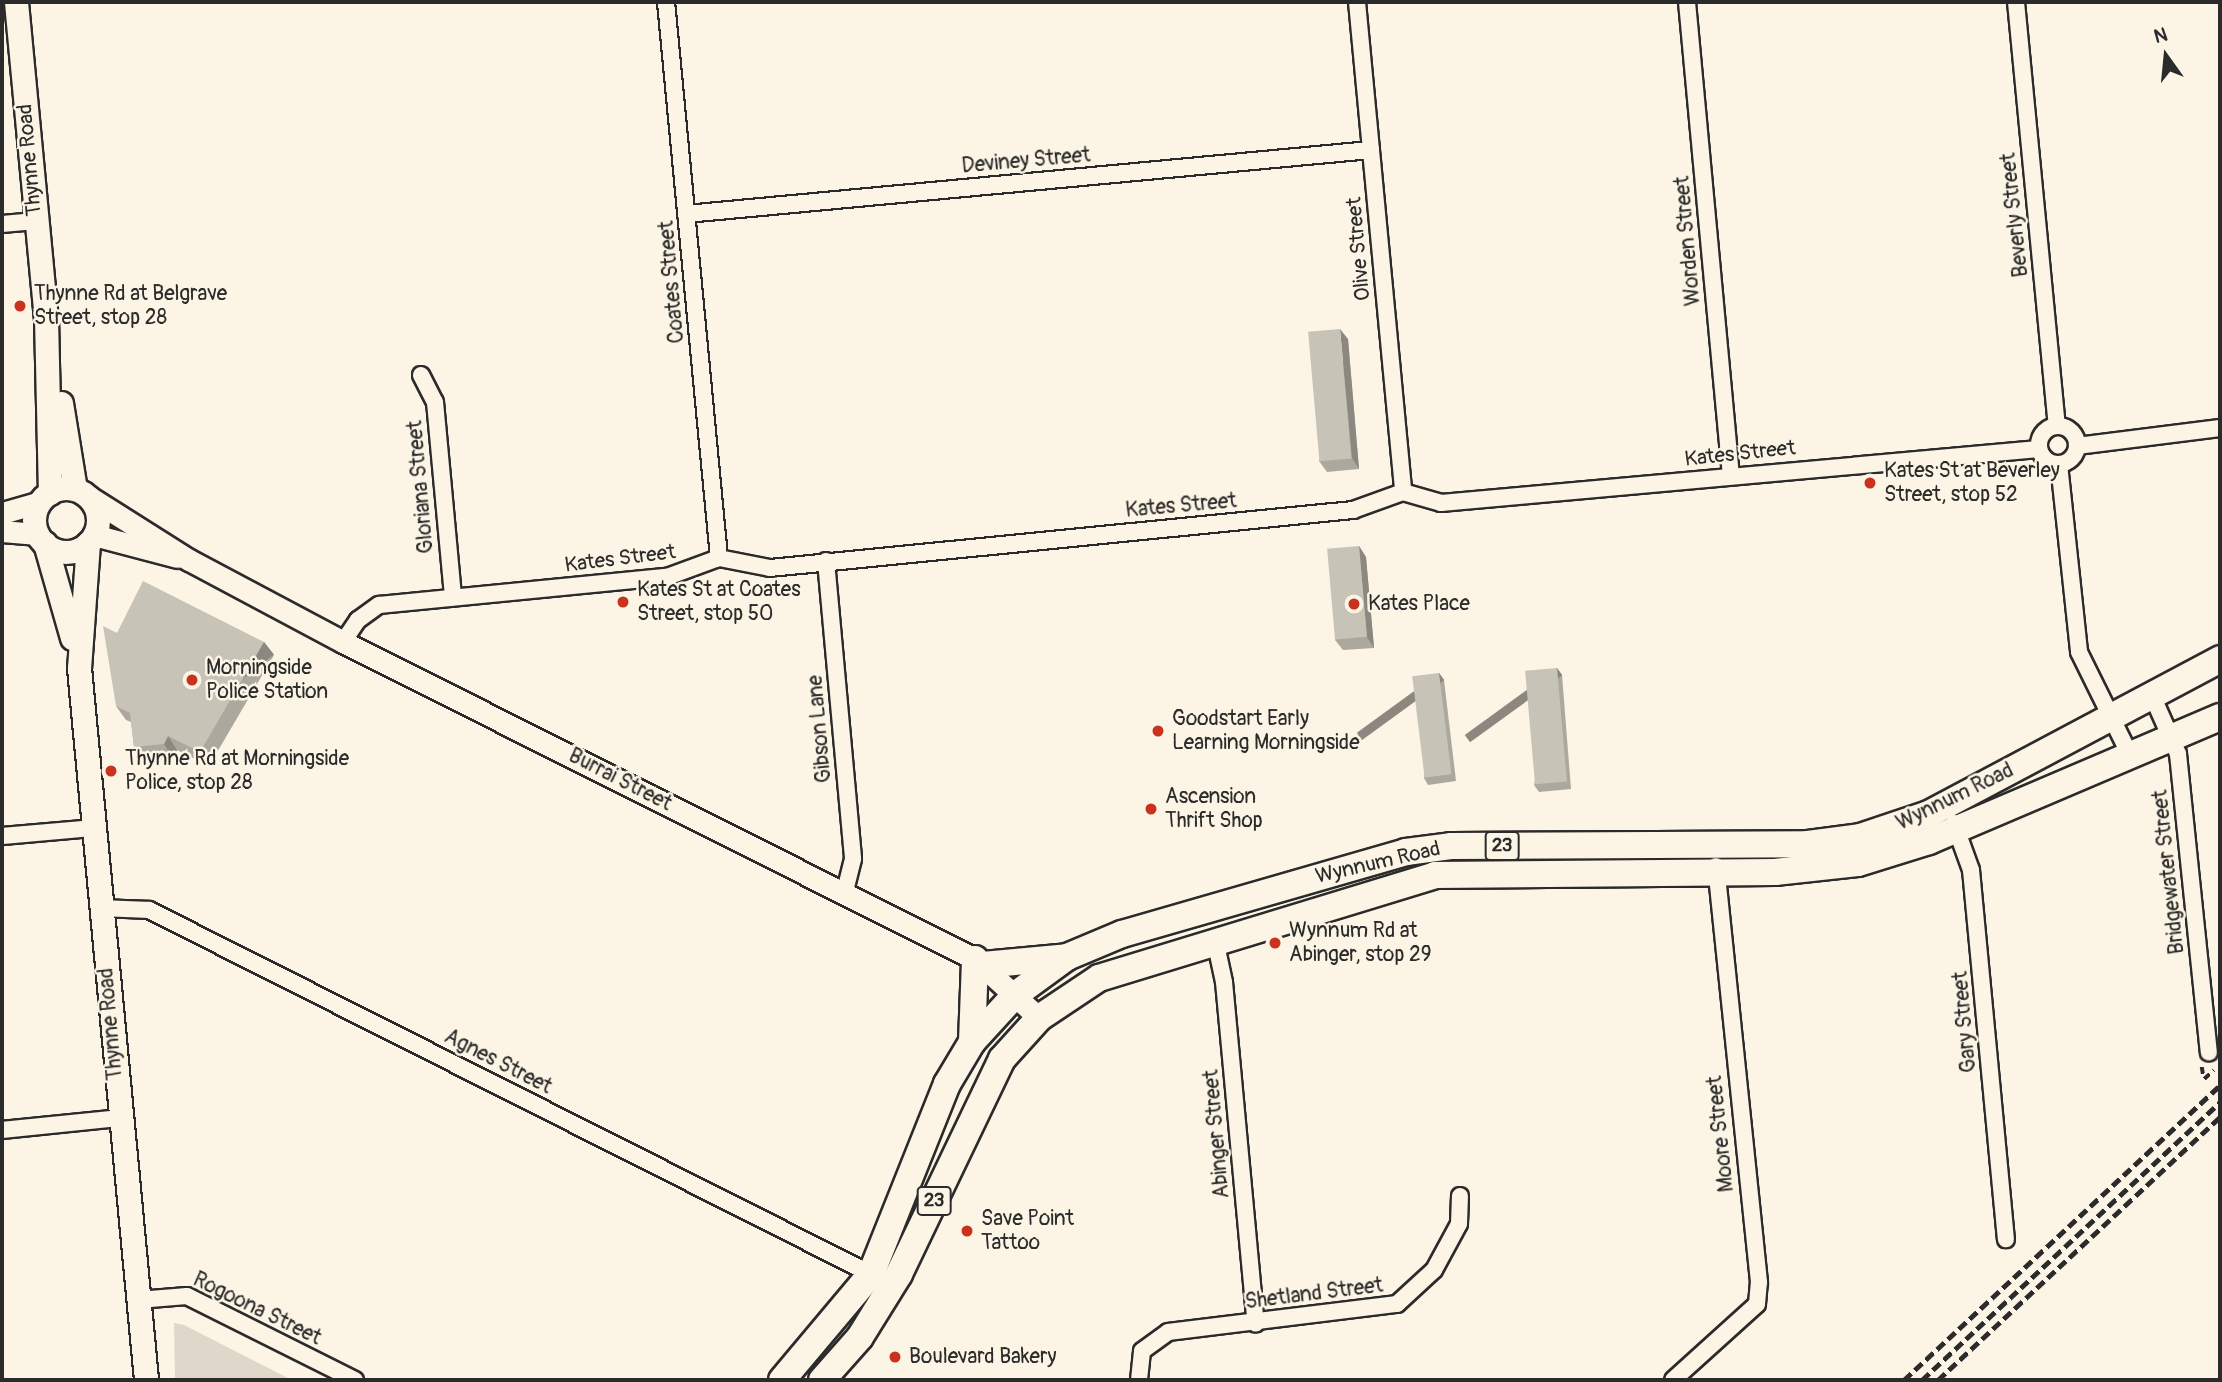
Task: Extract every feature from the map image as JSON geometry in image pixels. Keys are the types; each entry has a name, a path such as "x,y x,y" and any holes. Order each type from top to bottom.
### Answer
{"main road":[{"name":"Thynne Road","path":"16,2 46,318 81,492"},
{"name":"Thynne Road","path":"45,497 46,318"},
{"path":"81,492 97,514 91,539 62,551 41,539 45,497 81,492"},
{"name":"Thynne Road","path":"41,539 79,668"},
{"name":"Thynne Road","path":"91,539 79,668 146,1380"},
{"name":"Wynnum Road","path":"822,1380 843,1357 899,1274 987,1085 1039,1018 1099,978 1214,940 1436,876 1716,872 1858,863 1951,817 2109,717 2220,659"},
{"name":"Wynnum Road","path":"782,1380 871,1274 947,1084 972,1042 1016,995 1067,957 1122,934 1406,852 1451,846 1716,846 1860,837 1951,817 2130,755 2220,717"},
{"path":"972,1042 979,962 1067,957"},
{"path":"801,1380 820,1360 843,1357"}],"street":[{"name":"Coates Street","path":"666,2 719,558"},
{"name":"Olive Street","path":"1357,2 1403,492"},
{"name":"Worden Street","path":"1687,2 1731,476"},
{"name":"Beverly Street","path":"2016,2 2057,425"},
{"name":"Deviney Street","path":"686,214 1371,150"},
{"path":"2,224 36,221"},
{"name":"Gloriana Street","path":"422,375 435,402 453,597"},
{"path":"2077,446 2069,429 2057,425 2041,436 2039,449 2059,464 2079,652 2130,755"},
{"path":"2059,464 2077,446 2220,428"},
{"name":"Kates Street","path":"343,642 369,609 453,597 667,577 719,558 770,568 1353,510 1403,492 1440,503 2039,449"},
{"name":"Burrai Street","path":"81,492 189,560 343,642 845,892 979,962 1039,1018"},
{"path":"2,513 45,497"},
{"path":"2,531 41,539"},
{"name":"Burrai Street","path":"91,539 189,560"},
{"name":"Gibson Lane","path":"826,561 853,859 845,892"},
{"name":"Bridgewater Street","path":"2151,693 2171,738 2215,1058"},
{"name":"Gary Street","path":"1951,817 1971,870 2006,1239"},
{"path":"2,836 93,828"},
{"name":"Moore Street","path":"1673,1380 1757,1304 1759,1282 1716,872 1716,846"},
{"name":"Agnes Street","path":"101,908 149,910 871,1274"},
{"name":"Abinger Street","path":"1214,940 1224,982 1256,1324"},
{"path":"2,1130 120,1118"},
{"name":"Shetland Street","path":"1139,1380 1142,1351 1153,1338 1396,1304 1434,1270 1459,1224 1460,1196"},
{"name":"Rogoona Street","path":"138,1300 187,1296 355,1380"}],"path":[{"path":"2204,1079 2215,1058"}],"shaded area":[{"path":"174,1323 184,1325 292,1380 175,1380"}],"building":[{"path":"1340,329 1351,459 1319,461 1308,332"},
{"name":"Kates Place","path":"1359,546 1367,637 1335,639 1327,549"},
{"name":"Morningside Police Station","path":"143,581 264,642 200,752 168,736 164,744 134,747 130,713 116,706 103,626 117,633"},
{"path":"1557,668 1567,782 1535,784 1525,671"},
{"path":"1439,673 1451,774 1425,778 1412,676"}],"railway":[{"path":"1904,1380 2220,1085"},
{"path":"1922,1380 2220,1102"},
{"path":"1938,1380 2220,1117"}],"place":[{"name":"Thynne Rd at Belgrave Street, stop 28","path":"20,306"},
{"name":"Kates St at Beverley Street, stop 52","path":"1870,483"},
{"name":"Kates St at Coates Street, stop 50","path":"623,602"},
{"name":"Kates Place","path":"1354,604"},
{"name":"Morningside Police Station","path":"192,680"},
{"name":"Goodstart Early Learning Morningside","path":"1158,731"},
{"name":"Thynne Rd at Morningside Police, stop 28","path":"111,771"},
{"name":"Ascension Thrift Shop","path":"1151,809"},
{"name":"Wynnum Rd at Abinger, stop 29","path":"1275,943"},
{"name":"Save Point Tattoo","path":"967,1231"},
{"name":"Boulevard Bakery","path":"895,1357"}]}
